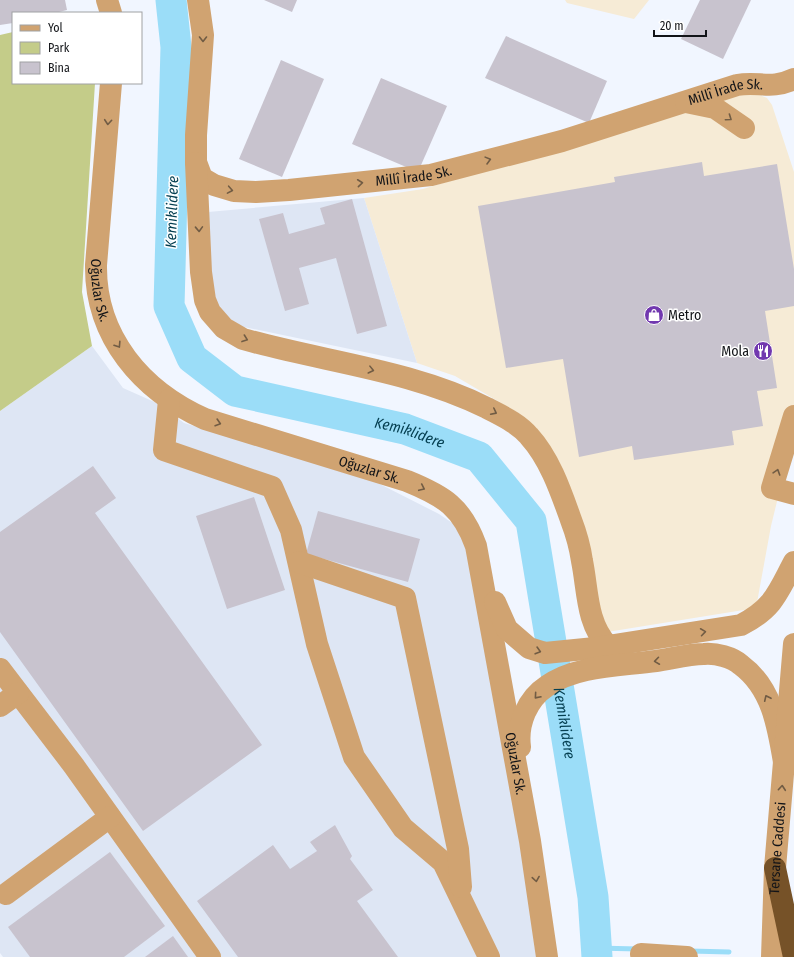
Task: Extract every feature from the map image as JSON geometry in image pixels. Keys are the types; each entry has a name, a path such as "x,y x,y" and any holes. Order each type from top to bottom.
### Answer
{"highway":[{"path":"775,868 794,957"}],"street":[{"path":"107,0 111,12"},
{"name":"Millî İrade Sk.","path":"198,0 203,35 196,162 202,178 207,182 224,188 242,191 289,190 413,178 468,166 562,141 737,85 746,83 777,86 794,79"},
{"name":"Oğuzlar Sk.","path":"111,84 96,266 99,302 115,342 125,355 149,384 169,400 205,419 389,475 423,488 436,495 461,514 467,522 476,546 530,841 547,957"},
{"path":"686,102 716,108 744,128"},
{"path":"196,162 202,288 210,312 217,321 224,328 243,339 430,384 507,418 520,428 543,454 572,521 582,560 591,617 600,637 602,647"},
{"path":"169,400 164,450 272,487 292,530 317,644 354,757 403,828 443,862 490,957"},
{"path":"794,416 772,488 794,494"},
{"path":"476,546 502,620 507,629 529,648 545,653 602,647 741,625 758,616 773,601 794,562"},
{"path":"299,562 405,598 458,849 463,902"},
{"name":"Tersane Caddesi","path":"772,957 775,868 784,762 791,708 794,644"},
{"path":"530,841 518,736 525,714 536,695 546,686 561,678 596,669 704,654 724,656 740,663 756,679 768,698 777,720 784,762"},
{"path":"0,669 110,817 210,957"},
{"path":"0,706 18,693"},
{"path":"6,894 110,817"},
{"path":"774,906 781,957"},
{"path":"641,954 687,957"}],"shaded area":[{"path":"565,0 649,0 634,19 567,3"},
{"path":"745,93 757,94 767,98 772,105 794,172 794,432 771,526 756,608 601,633 584,535 520,414 455,376 417,363 364,198 423,189"},
{"path":"364,198 417,363 239,326 211,302 208,212"},
{"path":"92,346 123,388 159,404 184,423 366,477 439,514 467,533 503,702 536,957 3,957 0,953 0,411"}],"green space":[{"path":"12,32 12,84 95,84 82,292 92,346 0,411 0,35"}],"building":[{"path":"0,0 65,0 67,10 59,12 12,12 12,23 0,25"},
{"path":"264,0 297,0 292,12"},
{"path":"700,0 751,0 723,59 681,39"},
{"path":"506,36 607,81 589,123 485,78"},
{"path":"281,60 324,79 282,177 239,159"},
{"path":"381,78 447,106 418,172 352,144"},
{"path":"702,162 704,176 777,164 794,269 794,306 765,311 777,388 757,391 763,426 732,431 734,445 634,460 632,446 579,457 563,359 506,368 478,206 615,182 614,177"},
{"path":"352,199 387,326 357,334 336,258 299,268 309,304 285,311 259,219 283,213 289,234 325,224 320,208"},
{"path":"93,466 116,498 95,513 262,745 143,831 0,632 0,532"},
{"path":"254,497 285,590 227,609 196,516"},
{"path":"318,511 420,539 408,582 306,554"},
{"path":"335,825 352,856 350,859 373,890 357,901 398,957 238,957 197,901 273,845 290,869 317,851 310,842"},
{"path":"110,852 165,926 124,957 30,957 8,927"},
{"path":"173,936 188,957 145,957"}],"waterway":[{"name":"Kemiklidere","path":"171,0 176,47 169,306 192,358 235,391 405,429 479,457 531,521 593,897 597,957"},
{"path":"596,948 638,949"},
{"path":"690,951 729,952"}],"place":[{"name":"Metro","path":"654,315"},
{"name":"Mola","path":"763,351"}]}
